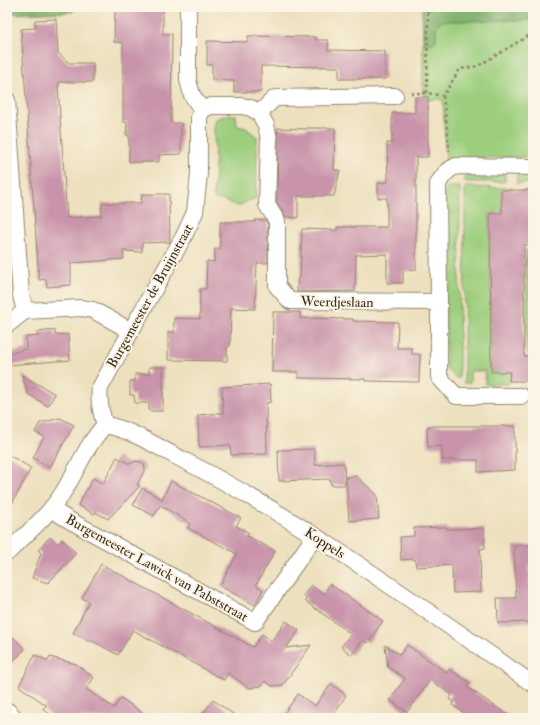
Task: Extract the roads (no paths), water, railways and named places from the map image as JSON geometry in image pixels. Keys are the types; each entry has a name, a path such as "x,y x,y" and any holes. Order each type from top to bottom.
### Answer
{"street":[{"path":"188,7 188,80 192,95 202,110 211,106 242,106 251,108 259,113 275,98 395,96"},
{"path":"7,100 12,245 25,311"},
{"name":"Burgemeester de Bruijnstraat","path":"105,425 100,404 100,388 184,236 195,212 199,174 199,117 202,110"},
{"name":"Weerdjeslaan","path":"259,113 266,125 269,139 267,205 277,221 277,286 290,301 439,302"},
{"path":"521,396 456,396 439,376 438,184 445,173 456,166 533,167"},
{"path":"7,325 25,311 82,308 93,310 131,331"},
{"path":"7,553 51,509 63,493 97,433 105,425"},
{"name":"Koppels","path":"105,425 116,427 218,478 271,509 315,536 533,684"},
{"name":"Burgemeester Lawick van Pabststraat","path":"51,509 255,622 315,536"},
{"path":"7,713 12,718"}]}
